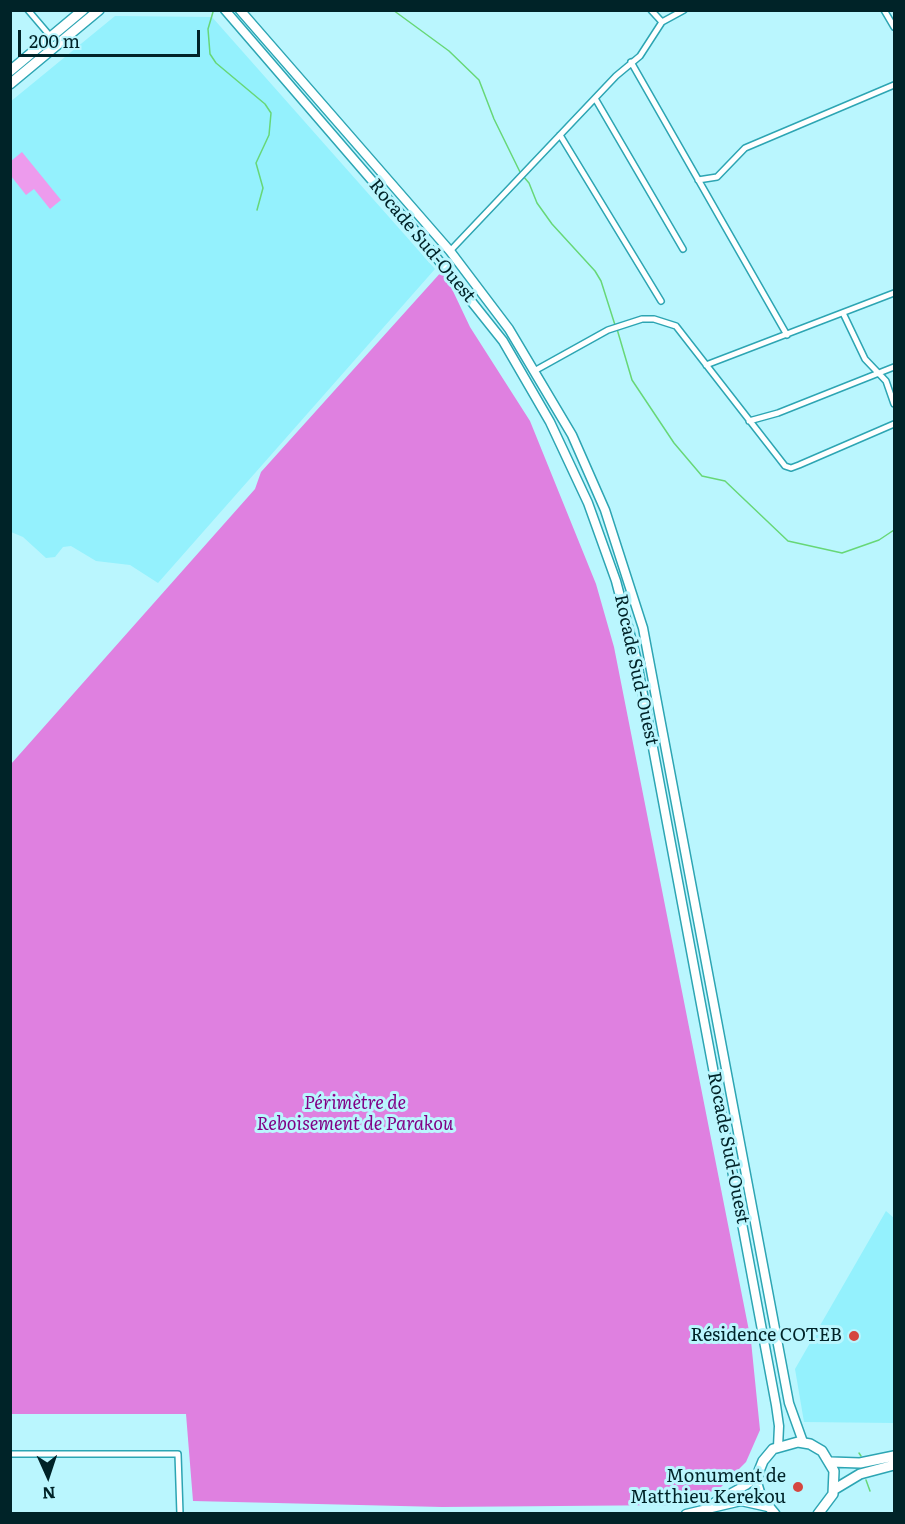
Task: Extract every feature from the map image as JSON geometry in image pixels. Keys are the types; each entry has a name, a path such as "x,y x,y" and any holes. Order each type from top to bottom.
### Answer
{"main road":[{"path":"10,71 83,10"},
{"path":"10,84 99,10"},
{"name":"Rocade Sud-Ouest","path":"225,10 412,227 503,342 550,422 596,524 616,581 636,657 778,1412 778,1447"},
{"name":"Rocade Sud-Ouest","path":"240,10 450,251 509,329 536,370 572,435 605,510 643,628 789,1403 803,1442"},
{"path":"772,1510 759,1493 758,1476 766,1457 778,1447 803,1442 819,1449 831,1462 835,1475 835,1489 829,1503 818,1514"},
{"path":"831,1462 860,1463 894,1456"},
{"path":"835,1489 860,1474 894,1465"},
{"path":"698,1510 735,1492 758,1476"},
{"path":"686,1514 741,1501 772,1510"}],"street":[{"path":"28,10 51,37"},
{"path":"651,10 662,22"},
{"path":"450,251 631,62 646,50 662,22 684,10"},
{"path":"884,10 893,23"},
{"path":"631,62 787,334"},
{"path":"698,180 717,177 745,148 894,85"},
{"path":"596,100 684,249"},
{"path":"560,135 661,301"},
{"path":"706,365 894,293"},
{"path":"843,313 865,359 886,381 894,404"},
{"path":"536,370 608,330 642,319 665,321 676,326 781,463 791,468 894,424"},
{"path":"749,421 778,413 894,367"},
{"path":"10,1454 178,1454 180,1514"}],"shaded area":[{"path":"115,16 212,17 435,269 158,583 130,565 96,561 71,546 63,547 55,557 46,558 23,537 11,532 10,102"},
{"path":"22,152 61,200 50,209 34,189 26,195 11,176 11,161"},
{"name":"Résidence COTEB","path":"886,1211 894,1218 894,1423 804,1422 795,1369"}],"green space":[{"name":"Périmètre de Reboisement de Parakou","path":"443,270 470,327 530,421 596,584 614,647 751,1341 760,1430 746,1462 720,1488 679,1505 442,1507 193,1501 186,1414 11,1414 11,764 255,489 261,472"}],"waterway":[{"path":"393,10 449,51 479,80 494,119 520,172"},
{"path":"213,12 208,29 210,54 216,63 265,104 271,113 269,135 256,163 263,188 257,210"},
{"path":"523,176 529,183 537,203 552,224 595,271 601,281 615,325"},
{"path":"617,329 632,380 674,443 702,476 725,481 788,541 842,553 879,540 894,530"},
{"path":"866,1480 870,1491"}],"place":[{"name":"Résidence COTEB","path":"854,1336"},
{"name":"Monument de Matthieu Kerekou","path":"798,1487"}]}
